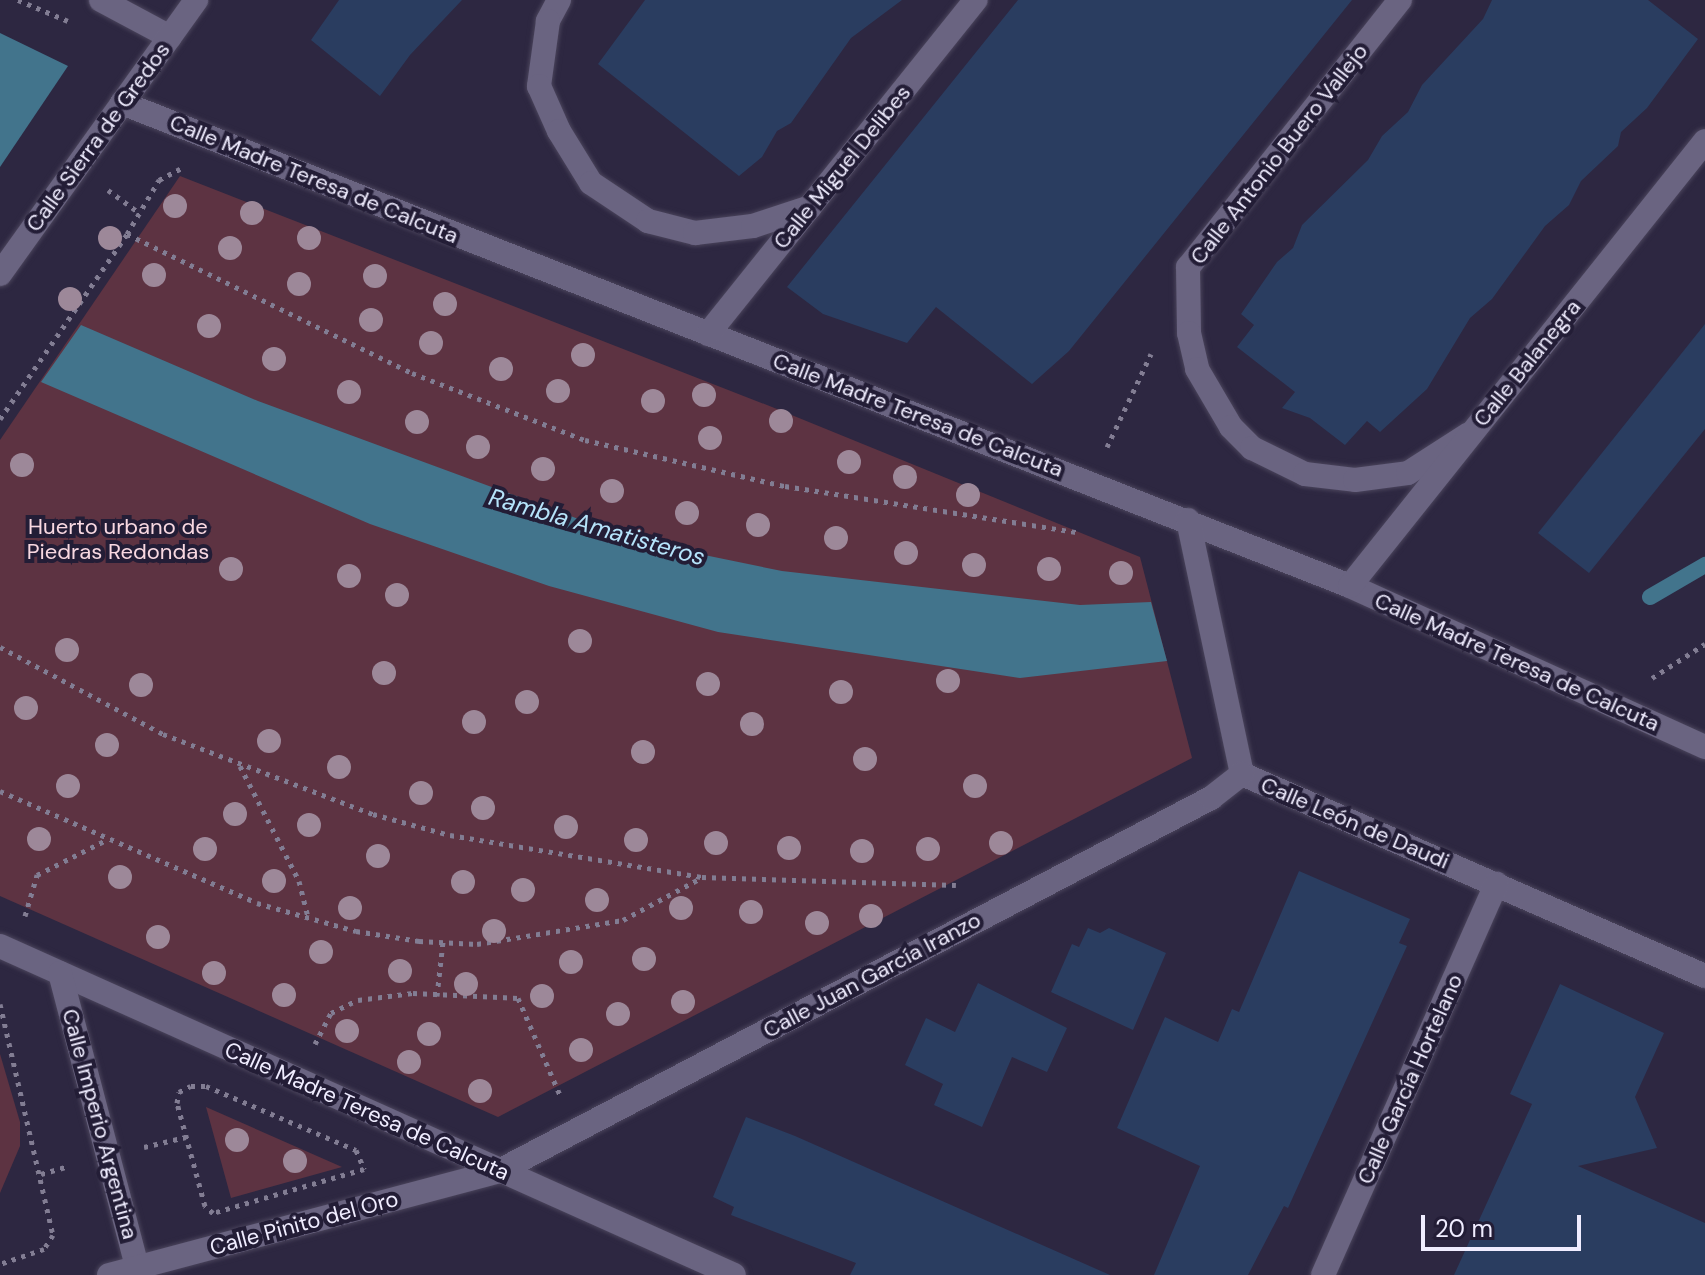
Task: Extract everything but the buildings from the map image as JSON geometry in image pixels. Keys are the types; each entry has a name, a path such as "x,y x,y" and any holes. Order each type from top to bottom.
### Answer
{"street":[{"path":"101,0 170,37"},
{"name":"Calle Sierra de Gredos","path":"0,274 196,0"},
{"path":"559,0 548,21 539,86 559,131 591,183 648,221 695,233 753,226 810,207"},
{"name":"Calle Miguel Delibes","path":"708,334 976,0"},
{"name":"Calle Antonio Buero Vallejo","path":"1400,0 1188,267 1189,333 1197,369 1231,427 1252,448 1305,474 1355,480 1408,473 1469,434"},
{"name":"Calle Madre Teresa de Calcuta","path":"122,103 1188,520 1350,586 1705,747"},
{"name":"Calle Balanegra","path":"1350,586 1705,141"},
{"name":"Calle León de Daudi","path":"1188,520 1242,774 1705,976"},
{"name":"Calle Juan García Iranzo","path":"499,1171 1211,798 1242,774"},
{"name":"Calle García Hortelano","path":"1323,1275 1496,884"},
{"name":"Calle Madre Teresa de Calcuta","path":"0,946 734,1275"},
{"name":"Calle Imperio Argentina","path":"60,973 138,1271"},
{"name":"Calle Pinito del Oro","path":"109,1275 138,1271 499,1171"}],"path":[{"path":"18,0 65,20"},
{"path":"0,419 127,234 159,180 179,169 187,171"},
{"path":"127,234 412,373 585,440 785,486 1076,532"},
{"path":"1107,447 1158,340"},
{"path":"1611,705 1705,644"},
{"path":"0,647 163,734 373,814 450,835 702,877 947,885"},
{"path":"239,764 299,881 309,917"},
{"path":"0,791 257,903 356,931 443,942 534,937 623,920 702,877"},
{"path":"29,908 30,884 37,875 107,840"},
{"path":"437,996 443,942"},
{"path":"318,1038 341,1005 384,994 437,996 483,993 518,998 555,1087"},
{"path":"0,1004 53,1235 44,1249 0,1264 4,1275"},
{"path":"206,1086 356,1150 364,1169 356,1175 213,1213 205,1206 177,1103 179,1092 206,1086"}],"green space":[{"name":"Huerto urbano de Piedras Redondas","path":"180,176 772,407 1140,557 1192,758 498,1117 0,896 0,440"},
{"path":"0,1054 20,1122 20,1146 0,1193"},
{"path":"206,1107 342,1167 231,1198"}],"water":[{"path":"0,33 68,66 0,167"},
{"path":"81,325 258,401 641,542 782,571 1080,605 1151,602 1167,661 1020,678 718,632 549,586 370,524 41,382"}],"waterway":[{"name":"Rambla Amatisteros","path":"1650,597 1705,565"}]}
